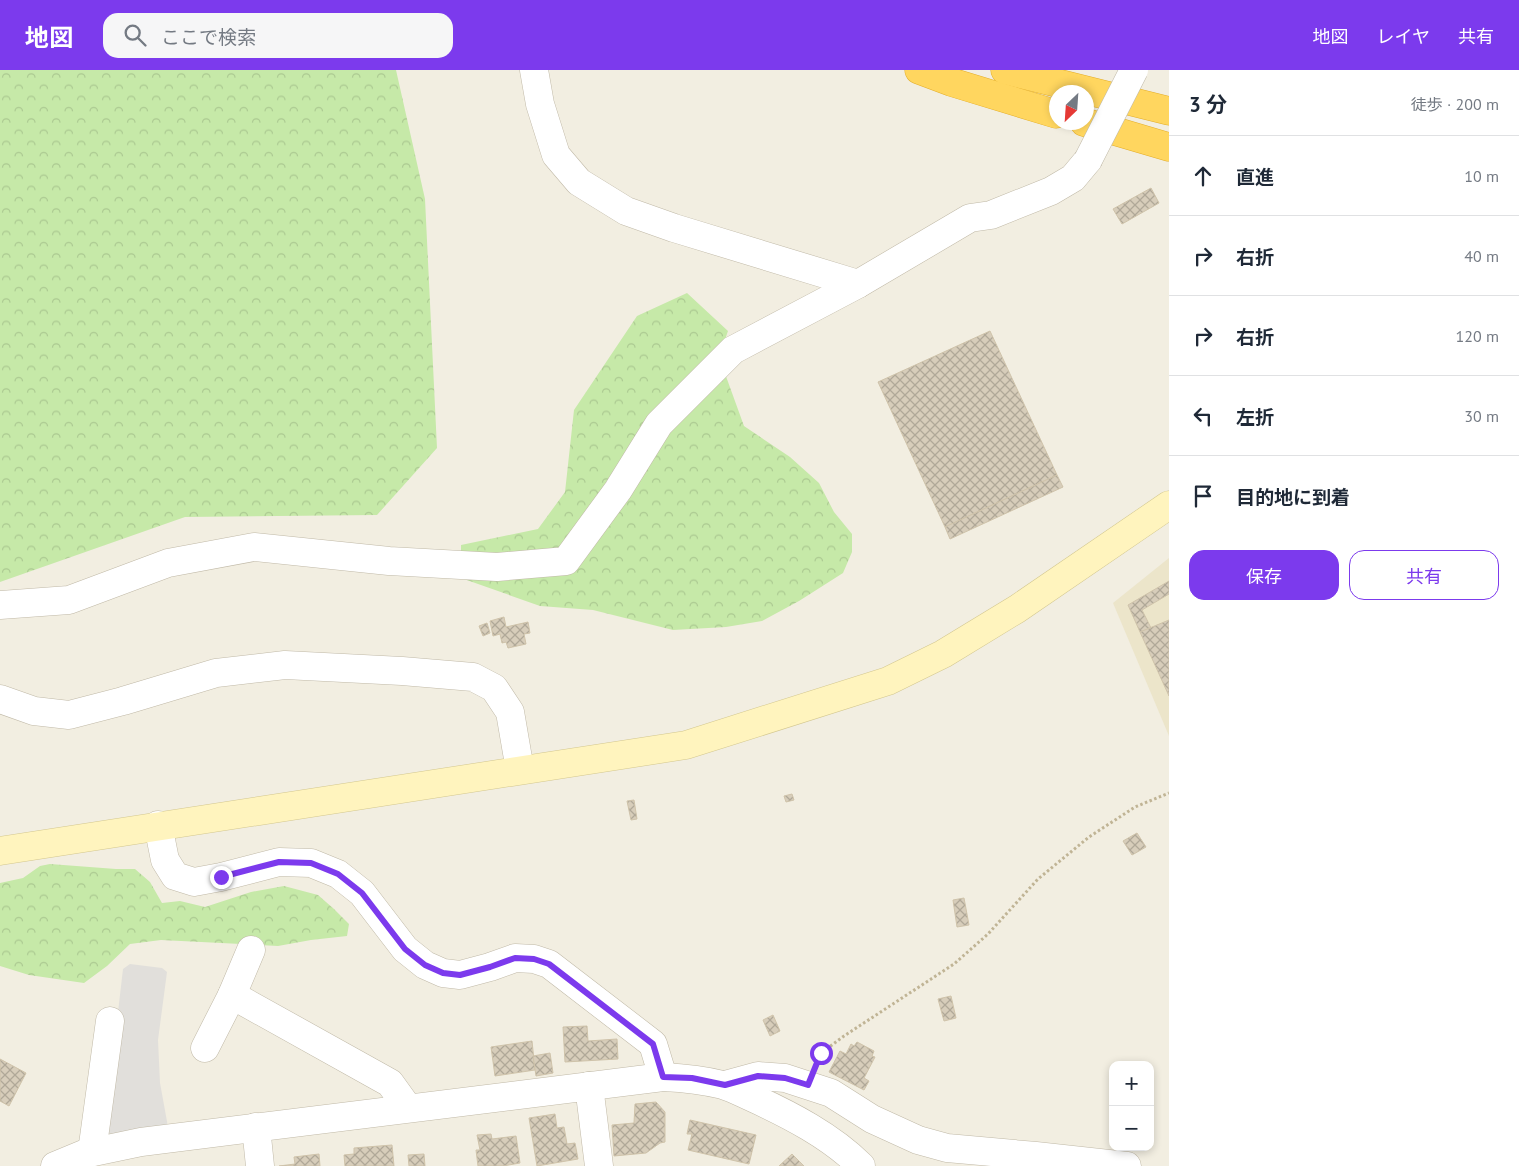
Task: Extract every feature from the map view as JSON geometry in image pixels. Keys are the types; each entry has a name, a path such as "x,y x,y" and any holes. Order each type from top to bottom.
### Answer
{"highway":[{"path":"919,70 951,82 1049,112"},
{"path":"1004,70 1169,111"},
{"path":"1094,125 1169,148"}],"street":[{"path":"534,70 540,104 556,155 580,182 626,211 674,228 858,284"},
{"path":"0,605 69,600 168,562 254,547 389,561 497,567 566,561 618,490 659,424 733,350 858,284 970,218 991,216 1051,191 1073,178 1088,160 1134,70"},
{"path":"0,851 686,745 888,681 943,654 1017,609 1169,505"},
{"path":"0,699 34,711 68,715 123,701 216,673 285,665 473,677 494,688 510,712 520,770"},
{"path":"158,826 165,860 175,876 194,882 279,862 311,863 338,874 362,893 405,949 425,965 443,973 460,975 515,958 534,959 549,964 653,1044 663,1077"},
{"path":"205,1048 232,995 251,950"},
{"path":"232,995 390,1083 408,1108"},
{"path":"92,1152 110,1021"},
{"path":"725,1085 758,1076 785,1078 831,1093 872,1119 918,1140 947,1148 1040,1161 1127,1166"},
{"path":"55,1166 84,1154 141,1142 663,1077 692,1078 725,1085 766,1104 816,1131 852,1157 861,1166"},
{"path":"589,1086 599,1166"},
{"path":"256,1127 260,1166"}],"path":[{"path":"808,1085 821,1053 954,964 988,934 1038,879 1089,836 1135,807 1169,793"}],"shaded area":[{"path":"1169,558 1169,736 1113,603"},
{"path":"130,964 162,968 167,972 158,1040 160,1083 168,1127 109,1136 104,1133 123,969"}],"green space":[{"path":"0,70 396,70 425,199 437,448 377,515 185,517 0,582"},
{"path":"687,293 728,331 719,357 744,426 790,457 819,483 834,512 852,534 852,552 843,573 799,601 762,621 726,627 673,630 593,610 540,606 461,578 461,545 538,529 565,492 574,410 637,316"},
{"path":"50,864 135,869 150,882 162,903 180,901 205,907 251,892 284,886 318,895 349,924 347,936 278,946 161,940 130,944 107,966 84,983 29,975 0,966 0,883 23,878 40,866"}],"building":[{"path":"1151,188 1159,203 1122,224 1113,209"},
{"path":"990,331 1057,475 945,527 878,382"},
{"path":"1057,475 1063,487 950,539 945,527"},
{"path":"1169,581 1169,594 1142,610 1151,628 1140,632 1128,605"},
{"path":"504,617 506,627 528,622 530,633 524,634 526,644 508,648 506,642 502,643 500,634 493,636 490,621"},
{"path":"1169,620 1169,696 1140,632"},
{"path":"487,623 490,633 483,636 479,626"},
{"path":"792,794 794,800 786,802 784,796"},
{"path":"634,800 637,819 631,820 627,801"},
{"path":"1137,833 1146,847 1132,855 1123,841"},
{"path":"964,898 969,925 957,927 953,900"},
{"path":"951,996 956,1018 944,1021 938,999"},
{"path":"773,1015 780,1031 770,1036 763,1020"},
{"path":"587,1026 588,1041 617,1039 618,1059 565,1062 563,1027"},
{"path":"532,1041 535,1070 495,1076 491,1047"},
{"path":"857,1042 874,1051 872,1056 875,1057 864,1078 869,1081 864,1090 829,1072 840,1051 846,1054 851,1044 854,1046"},
{"path":"550,1053 553,1073 536,1076 533,1056"},
{"path":"0,1059 26,1073 9,1106 0,1101"},
{"path":"656,1102 665,1112 665,1142 660,1143 646,1153 614,1156 612,1125 634,1123 635,1104"},
{"path":"555,1114 557,1128 564,1127 567,1144 575,1143 578,1159 537,1166 529,1118"},
{"path":"690,1120 756,1135 749,1164 688,1150 692,1134 687,1134"},
{"path":"491,1134 492,1139 516,1136 520,1163 503,1166 478,1166 476,1150 480,1150 477,1135"},
{"path":"392,1145 394,1166 345,1166 344,1155 354,1154 354,1148"},
{"path":"319,1154 320,1166 279,1166 295,1164 294,1157"},
{"path":"424,1154 425,1166 409,1166 408,1155"},
{"path":"792,1154 804,1166 779,1166"}],"route":[{"path":"221,877 279,862 311,863 338,874 362,893 405,949 425,965 443,973 460,975 515,958 534,959 549,964 653,1044 663,1077 692,1078 725,1085 758,1076 785,1078 808,1085 821,1053"}]}
